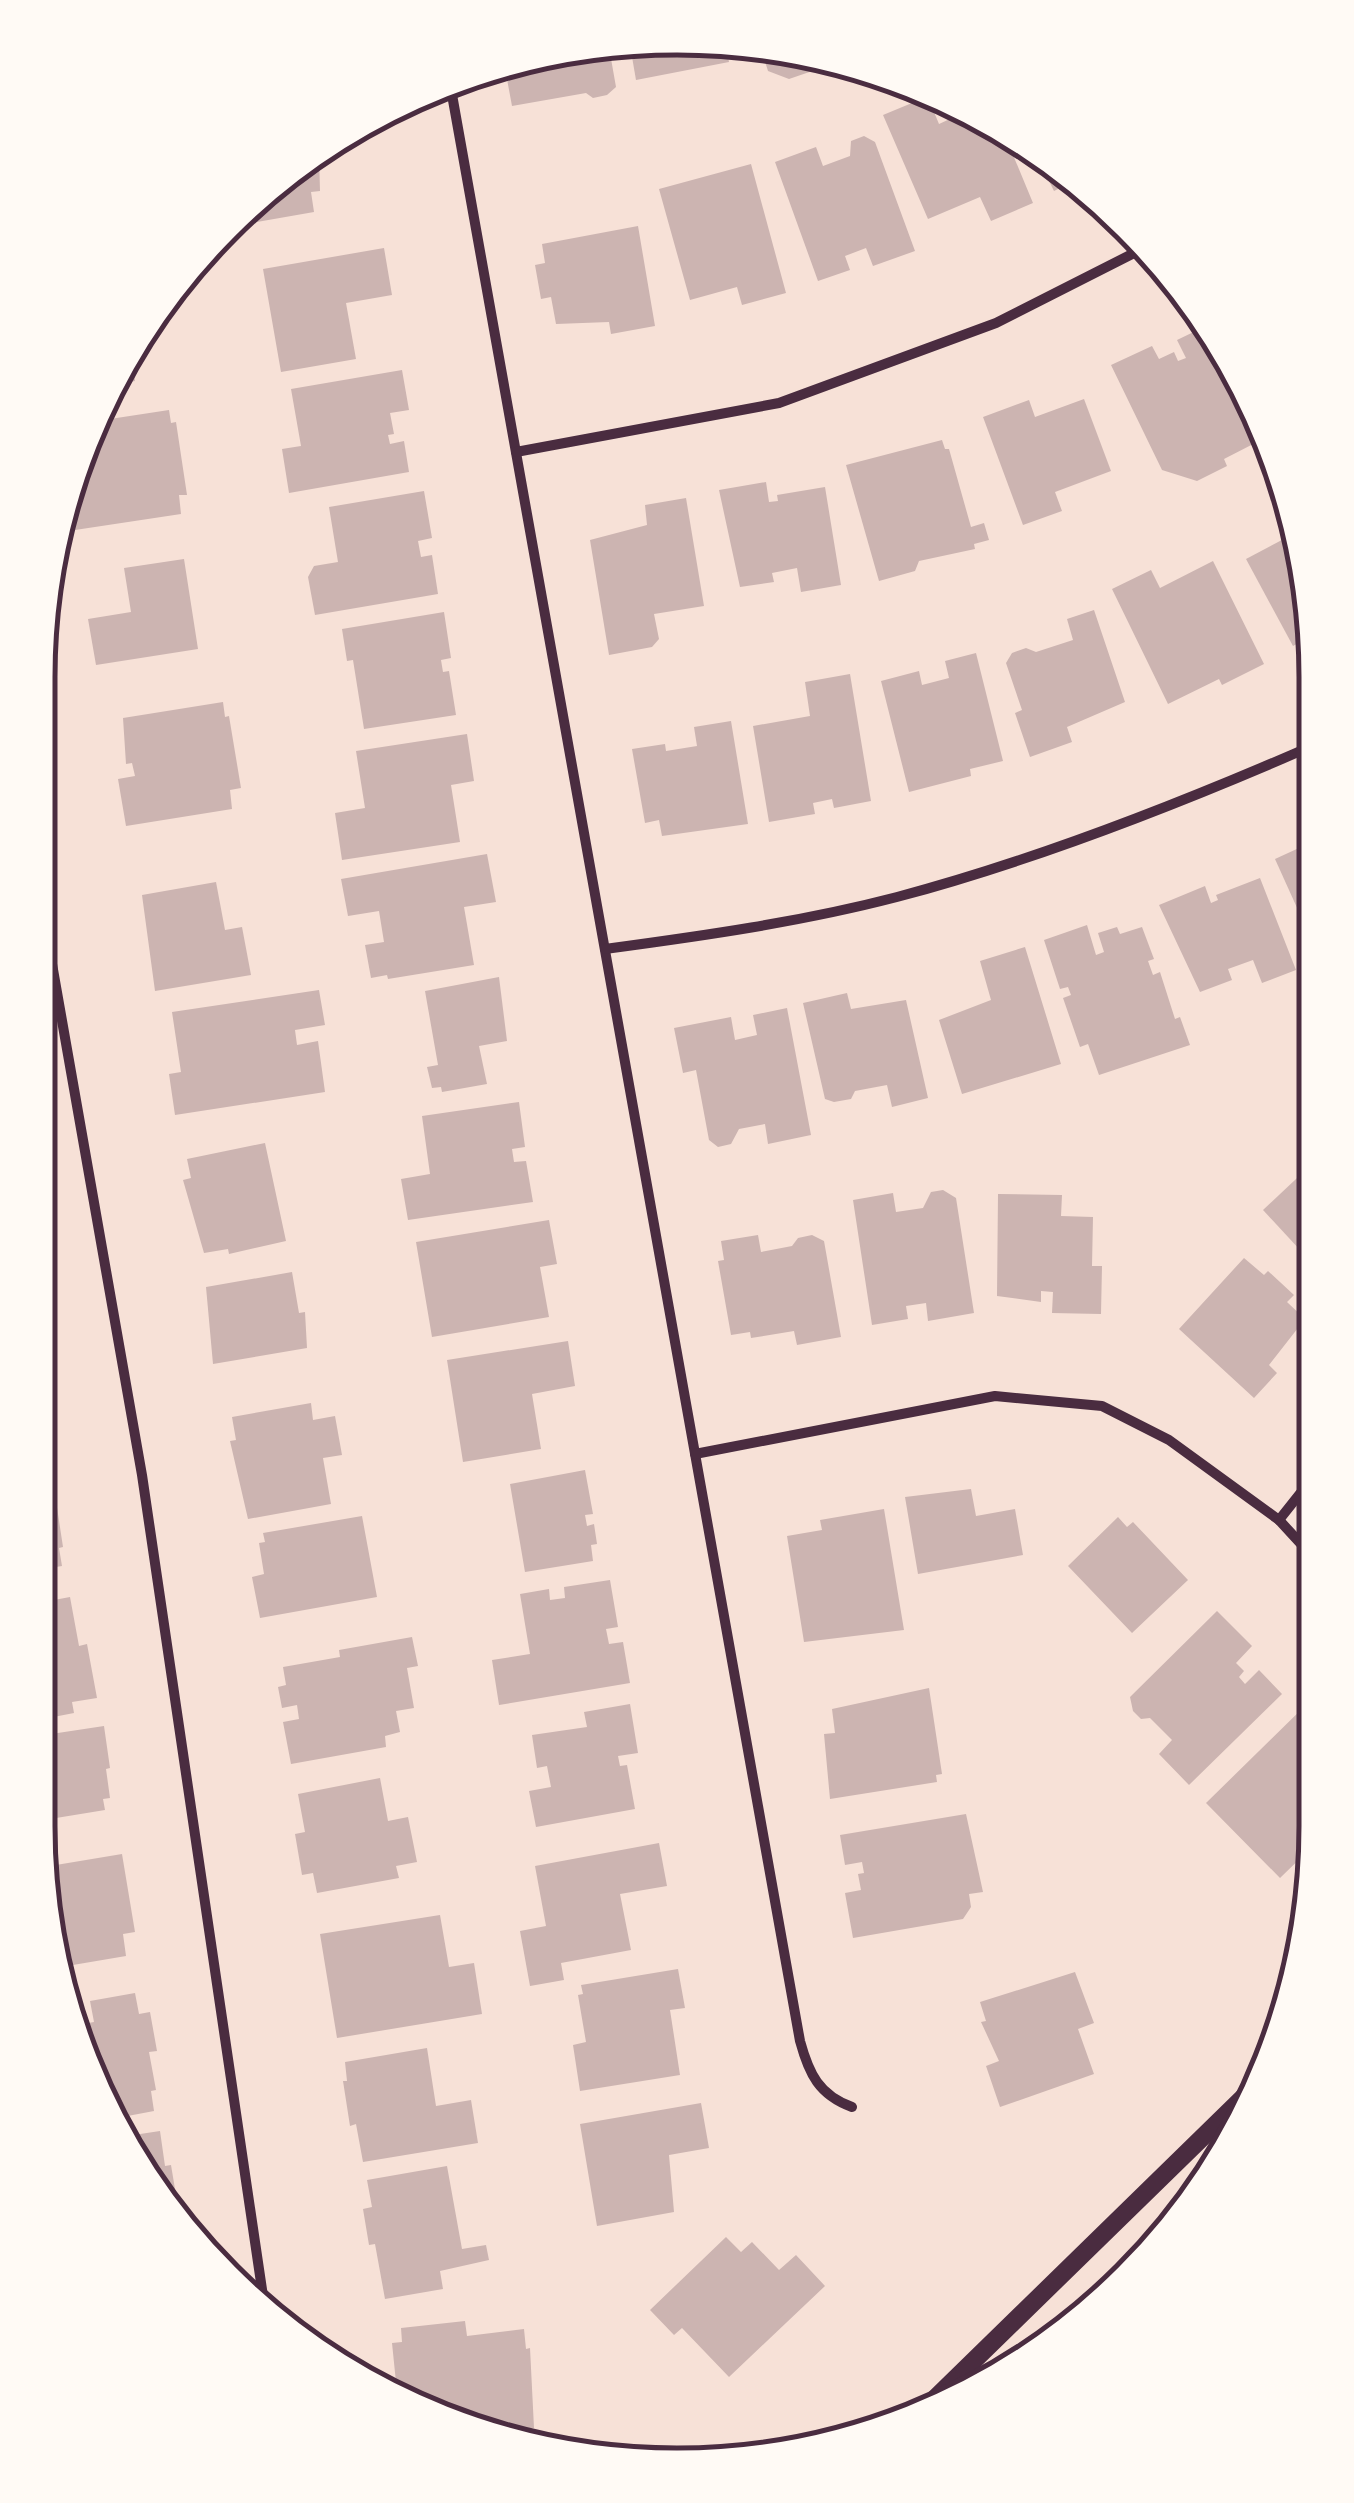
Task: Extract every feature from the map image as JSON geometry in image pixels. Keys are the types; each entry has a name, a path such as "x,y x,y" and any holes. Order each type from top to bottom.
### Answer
{"street":[{"path":"452,97 800,2041 816,2085 833,2100 852,2107"},
{"path":"516,452 779,403 996,324 1133,254"},
{"path":"604,949 703,936 897,897 1100,830 1299,751"},
{"path":"55,983 142,1475 262,2289"},
{"path":"695,1454 994,1396 1102,1406 1169,1440 1279,1520 1299,1542"},
{"path":"1279,1520 1299,1495"},
{"path":"948,2386 1230,2110"}],"building":[{"path":"632,56 728,57 729,62 636,80"},
{"path":"611,59 616,87 607,95 593,98 586,93 512,106 507,79"},
{"path":"765,61 814,71 789,79 768,71"},
{"path":"915,102 933,110 939,124 951,119 988,138 1012,153 1033,203 991,221 980,197 928,219 883,115"},
{"path":"864,136 875,142 915,251 873,266 866,248 845,256 850,270 818,281 775,162 816,147 823,166 850,156 851,141"},
{"path":"751,164 786,293 742,305 737,287 690,300 659,189"},
{"path":"319,168 320,191 311,192 314,212 252,223"},
{"path":"638,226 655,326 611,334 609,322 556,324 551,297 541,299 535,265 545,263 542,244"},
{"path":"384,248 392,295 346,303 356,359 281,372 263,269"},
{"path":"1194,332 1216,366 1254,444 1224,459 1227,466 1197,481 1162,470 1111,365 1152,346 1159,359 1174,352 1178,361 1186,358 1177,340"},
{"path":"402,370 409,410 390,413 394,434 388,435 390,444 404,441 409,472 289,493 282,449 301,446 291,389"},
{"path":"1084,399 1111,471 1055,492 1062,511 1023,525 983,417 1029,400 1035,417"},
{"path":"169,410 171,423 176,422 187,495 179,495 181,514 75,530 88,477 111,419"},
{"path":"942,440 945,449 949,449 971,527 984,523 989,540 974,544 975,549 919,561 915,571 879,581 846,465"},
{"path":"766,482 769,502 778,501 777,495 825,487 841,585 801,592 797,568 772,573 774,582 740,587 719,490"},
{"path":"424,491 432,538 418,541 421,557 432,555 438,594 315,615 308,577 314,566 338,562 329,507"},
{"path":"686,498 704,606 654,614 659,639 652,647 609,655 590,540 647,525 645,505"},
{"path":"1283,539 1298,643 1293,646 1246,559"},
{"path":"184,559 198,649 96,665 88,619 131,612 124,568"},
{"path":"1213,561 1264,664 1222,685 1219,679 1168,704 1112,589 1151,570 1160,588"},
{"path":"1094,610 1125,702 1067,727 1072,742 1030,757 1015,713 1022,710 1006,663 1012,653 1026,648 1036,652 1073,640 1067,619"},
{"path":"444,612 451,658 441,660 443,672 449,671 456,715 364,729 353,660 347,661 342,629"},
{"path":"976,653 1003,761 970,769 971,776 909,792 881,681 919,671 922,685 949,678 945,661"},
{"path":"850,674 871,801 834,808 832,799 813,803 815,814 769,822 753,726 810,716 805,682"},
{"path":"223,702 225,717 229,716 241,788 230,790 232,809 126,826 118,779 135,776 132,763 126,764 123,718"},
{"path":"731,721 748,824 662,836 659,820 645,823 632,749 665,744 666,751 697,746 694,727"},
{"path":"467,734 474,781 451,785 460,842 342,860 335,813 365,808 356,751"},
{"path":"1299,848 1299,912 1275,859"},
{"path":"487,854 496,902 464,907 474,965 388,979 387,975 371,978 365,945 384,942 379,911 348,916 341,879"},
{"path":"1260,878 1296,970 1262,983 1253,960 1228,969 1232,980 1200,992 1159,905 1205,886 1211,903 1218,900 1216,895"},
{"path":"216,882 225,930 242,927 251,975 155,991 142,895"},
{"path":"1087,925 1096,955 1104,952 1098,933 1117,927 1120,934 1142,927 1154,959 1148,961 1153,975 1160,972 1175,1019 1180,1017 1190,1045 1099,1075 1088,1044 1080,1047 1063,998 1071,995 1068,987 1060,989 1044,940"},
{"path":"1025,947 1061,1064 962,1094 939,1020 991,1000 980,961"},
{"path":"499,977 507,1041 479,1046 487,1084 442,1092 441,1087 432,1088 427,1067 438,1065 425,991"},
{"path":"319,990 325,1025 295,1030 297,1045 318,1041 325,1092 175,1115 169,1074 181,1072 172,1012"},
{"path":"847,993 851,1009 906,1000 928,1098 892,1107 887,1085 855,1091 851,1099 825,1099 803,1003"},
{"path":"787,1008 811,1135 768,1144 765,1124 739,1129 731,1144 718,1147 709,1140 696,1070 683,1073 674,1028 731,1017 735,1040 757,1035 753,1015"},
{"path":"519,1102 525,1147 512,1149 514,1162 526,1161 533,1202 408,1220 401,1179 430,1174 422,1116"},
{"path":"265,1143 286,1241 229,1254 228,1249 204,1253 183,1180 191,1178 187,1159"},
{"path":"1299,1176 1299,1249 1263,1210"},
{"path":"943,1190 956,1198 974,1313 928,1321 926,1303 906,1306 908,1319 872,1325 853,1200 893,1193 896,1212 923,1208 931,1192"},
{"path":"998,1194 1062,1195 1061,1216 1093,1217 1092,1266 1102,1266 1101,1314 1052,1313 1053,1292 1041,1291 1041,1302 997,1296"},
{"path":"549,1220 557,1264 540,1267 549,1317 432,1337 416,1242"},
{"path":"758,1235 761,1252 792,1246 798,1238 812,1235 824,1241 841,1337 797,1345 794,1331 751,1338 750,1332 731,1335 718,1261 724,1260 721,1241"},
{"path":"1244,1258 1264,1275 1268,1271 1294,1295 1287,1302 1299,1313 1299,1327 1269,1365 1277,1373 1254,1398 1179,1329"},
{"path":"292,1272 299,1313 305,1312 307,1348 213,1364 206,1287"},
{"path":"568,1341 575,1386 532,1394 541,1449 463,1462 447,1360"},
{"path":"311,1403 313,1420 335,1416 342,1455 323,1458 331,1504 248,1519 230,1441 236,1440 232,1417"},
{"path":"585,1470 593,1514 585,1515 587,1526 594,1524 597,1544 591,1545 593,1561 525,1572 510,1484"},
{"path":"971,1489 976,1516 1015,1509 1023,1555 918,1574 905,1497"},
{"path":"56,1501 63,1547 59,1548 62,1566 55,1567"},
{"path":"884,1509 904,1630 804,1642 787,1536 822,1530 820,1520"},
{"path":"362,1516 377,1597 260,1618 252,1577 264,1574 259,1543 265,1542 263,1533"},
{"path":"1118,1517 1127,1527 1133,1522 1188,1580 1132,1633 1068,1566"},
{"path":"610,1580 618,1627 606,1629 609,1644 623,1642 630,1683 499,1705 492,1660 530,1654 520,1594 549,1589 550,1600 565,1598 564,1587"},
{"path":"70,1597 79,1646 87,1644 97,1698 72,1702 74,1713 55,1717 55,1600"},
{"path":"1217,1611 1252,1646 1236,1663 1244,1671 1239,1677 1245,1684 1259,1670 1282,1694 1189,1785 1159,1754 1172,1740 1150,1718 1141,1719 1133,1711 1130,1697"},
{"path":"412,1637 418,1666 407,1668 414,1708 396,1711 400,1732 385,1736 386,1747 291,1764 283,1722 299,1719 297,1705 282,1708 278,1687 286,1685 283,1667 340,1657 339,1650"},
{"path":"929,1688 942,1774 936,1775 937,1782 830,1799 824,1734 835,1733 832,1709"},
{"path":"630,1704 638,1753 618,1756 620,1766 627,1765 635,1809 536,1827 529,1791 551,1787 547,1766 537,1768 532,1735 587,1727 584,1712"},
{"path":"1299,1712 1298,1860 1280,1878 1206,1803"},
{"path":"104,1726 110,1768 106,1769 110,1798 103,1799 105,1810 55,1818 55,1733"},
{"path":"380,1778 388,1821 408,1817 417,1862 396,1866 399,1878 317,1893 313,1873 302,1875 295,1834 305,1832 298,1794"},
{"path":"966,1814 983,1892 969,1894 971,1907 963,1919 853,1938 845,1893 861,1890 858,1874 864,1873 862,1862 845,1865 840,1835"},
{"path":"659,1843 667,1886 620,1894 631,1950 561,1963 564,1980 530,1986 520,1931 546,1926 535,1866"},
{"path":"122,1854 135,1932 123,1934 126,1956 71,1965 56,1865"},
{"path":"440,1915 449,1967 474,1963 482,2014 337,2038 320,1934"},
{"path":"678,1969 685,2008 670,2010 680,2075 580,2091 573,2045 586,2042 578,1995 583,1994 581,1985"},
{"path":"1075,1972 1094,2023 1078,2029 1094,2074 1000,2107 986,2066 999,2061 981,2022 986,2021 980,2002"},
{"path":"135,1993 139,2014 150,2012 157,2051 149,2052 156,2090 151,2091 154,2111 127,2116 88,2026 94,2022 90,2001"},
{"path":"427,2048 436,2106 471,2100 478,2143 363,2162 356,2124 350,2126 343,2081 347,2081 345,2062"},
{"path":"701,2103 709,2148 669,2155 674,2212 597,2226 580,2124"},
{"path":"160,2131 165,2166 171,2165 176,2194 160,2172 137,2135"},
{"path":"447,2166 462,2249 486,2245 489,2260 440,2271 443,2289 385,2299 375,2244 369,2245 363,2209 372,2207 367,2180"},
{"path":"726,2237 741,2252 752,2242 779,2270 796,2255 825,2286 729,2377 682,2328 674,2335 650,2310"},
{"path":"465,2321 467,2336 524,2329 526,2349 530,2348 534,2428 516,2427 477,2415 396,2381 392,2343 402,2342 401,2328"}]}
